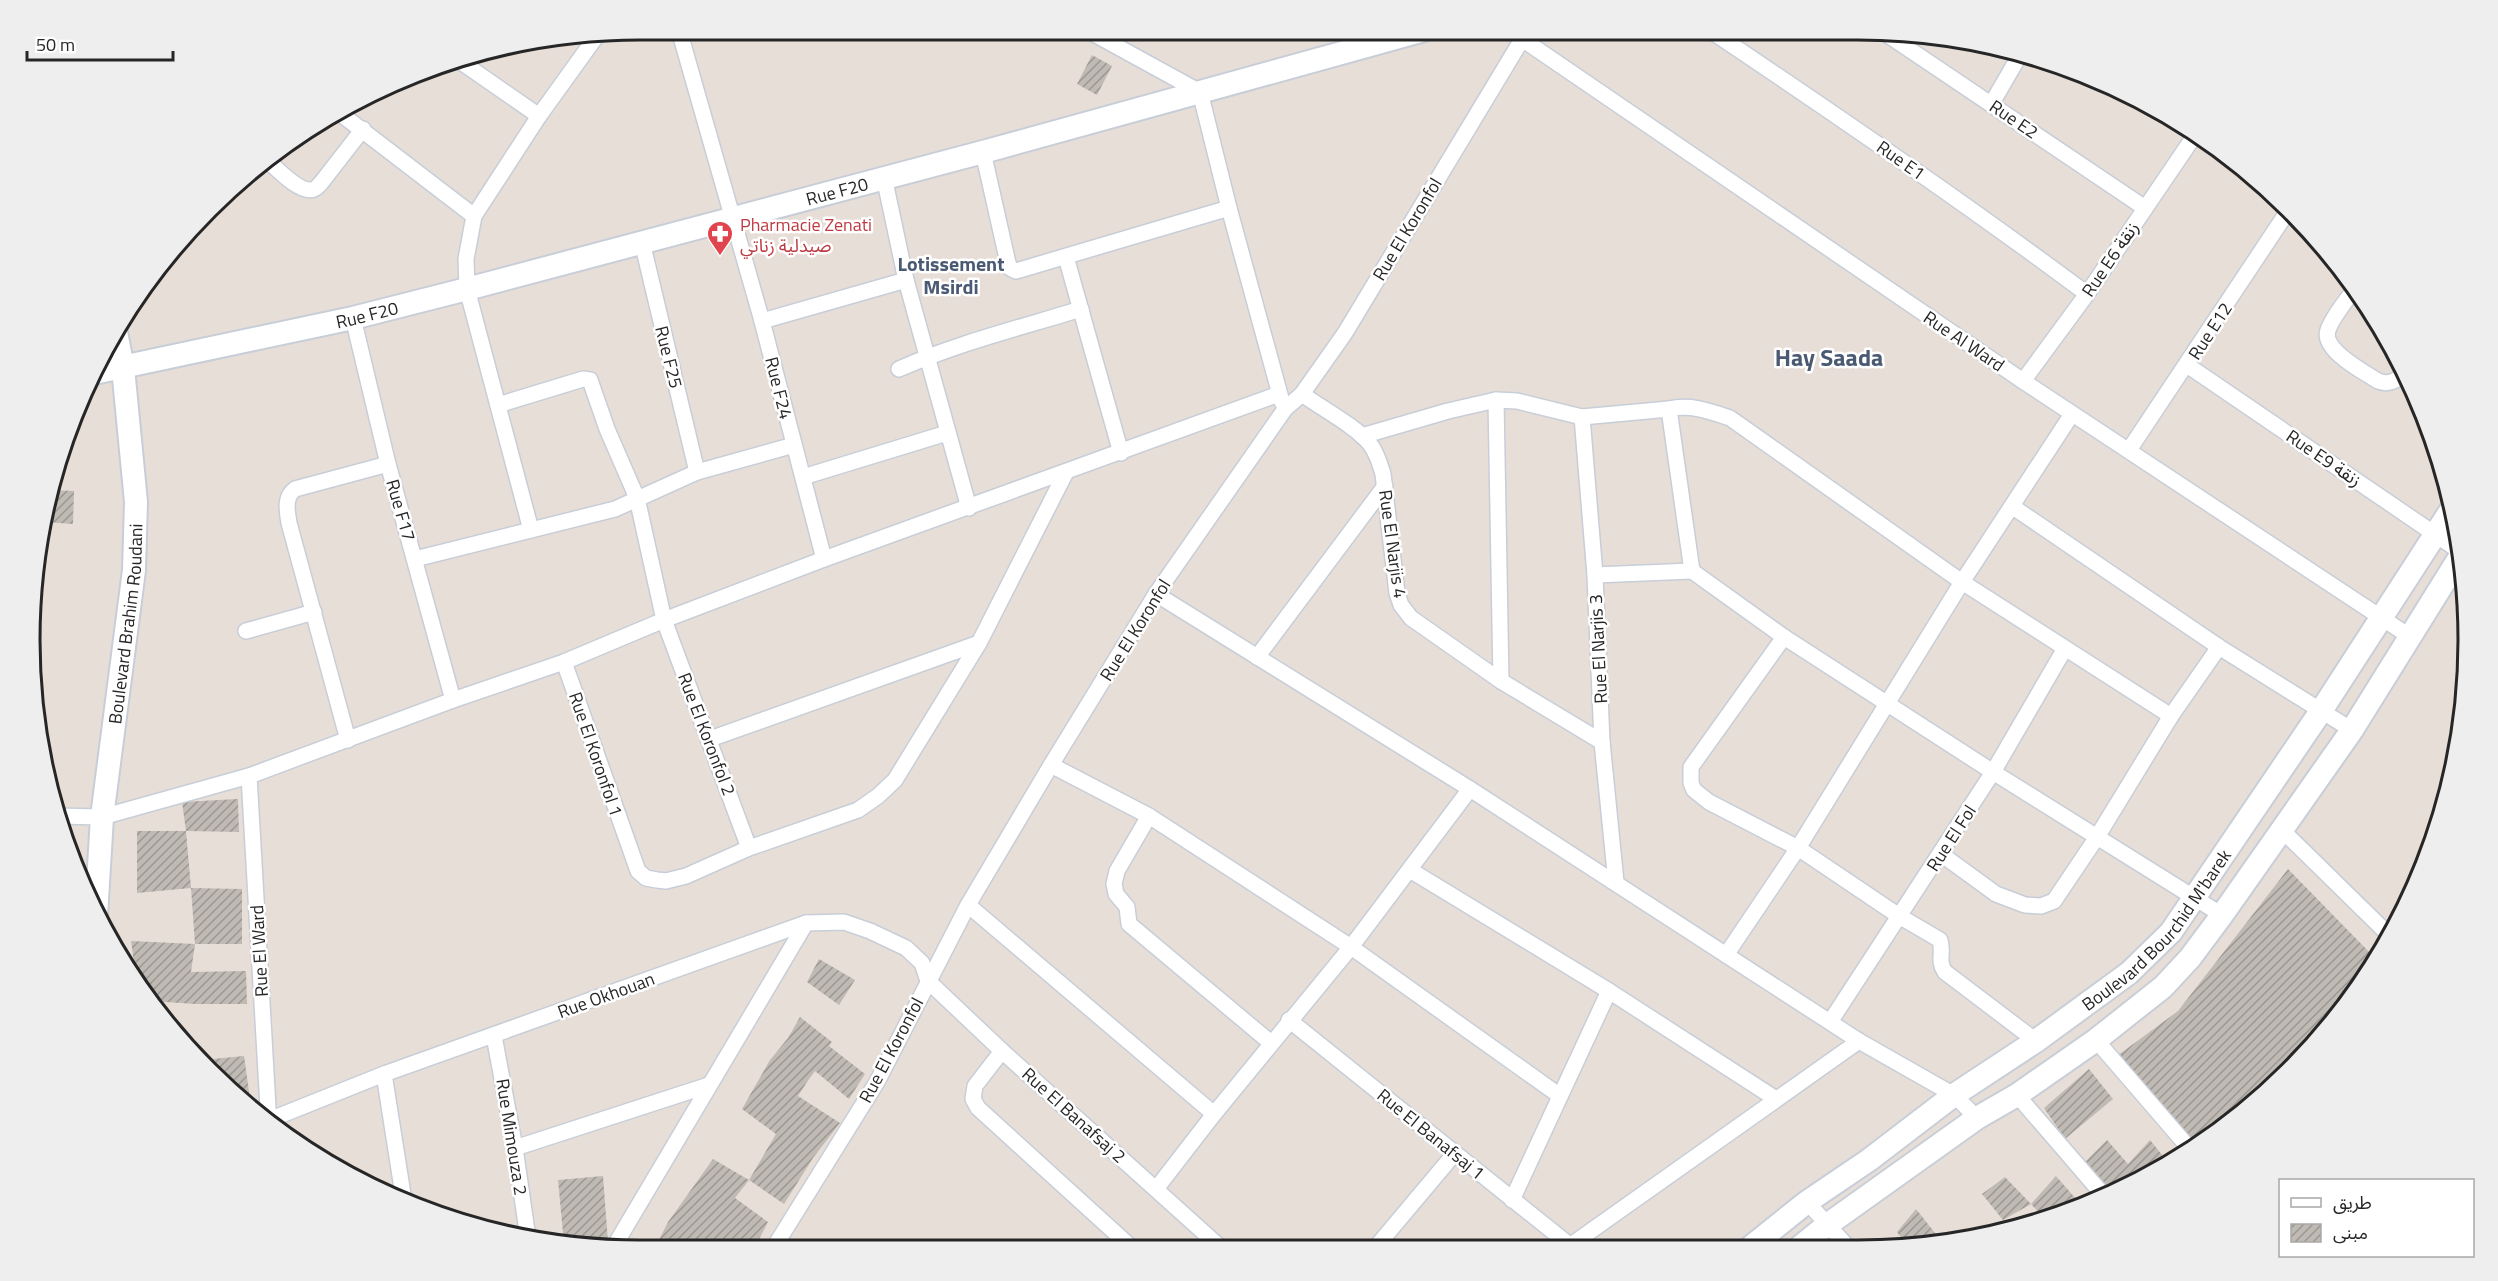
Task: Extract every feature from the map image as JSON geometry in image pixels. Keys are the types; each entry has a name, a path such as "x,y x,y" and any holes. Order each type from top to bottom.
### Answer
{"main road":[{"name":"Rue F20","path":"104,371 353,318 467,289 983,152 1388,40"},
{"path":"120,343 145,362"},
{"name":"Boulevard Brahim Roudani","path":"97,895 102,817 134,570 136,502 123,368 117,347"},
{"name":"Boulevard Bourchid M'barek","path":"1760,1240 1807,1202 1869,1160 1954,1095 2036,1041 2129,973 2171,932 2321,711 2445,519"},
{"name":"Boulevard Bourchid M'barek","path":"1808,1240 1977,1118 2017,1095 2096,1040 2151,999 2163,987 2190,958 2222,915 2352,730 2452,567"}],"street":[{"name":"Rue F24","path":"682,40 762,321 824,559"},
{"path":"67,816 102,817 249,776 453,700 564,662 664,620 824,559 1121,453 1282,402 1200,92 1105,40"},
{"name":"Rue El Koronfol","path":"779,1240 877,1082 968,905 1156,594 1282,402 1302,394 1345,333 1522,40"},
{"name":"Rue Al Ward","path":"1532,40 2072,414 2381,620 2409,636"},
{"name":"Rue E1","path":"1724,40 1987,220 2086,294"},
{"name":"Rue E2","path":"1899,42 2145,208"},
{"path":"531,530 467,289 466,259 474,216 539,116 592,43"},
{"path":"1992,103 2016,62"},
{"path":"468,66 539,116"},
{"path":"346,118 474,216"},
{"path":"273,165 297,186 305,190 313,190 363,129"},
{"name":"Rue E6 زنقة","path":"2024,381 2190,142"},
{"path":"983,152 1010,267 1016,271 1229,208"},
{"path":"884,177 906,280 969,508"},
{"name":"Rue E12","path":"2129,450 2284,218"},
{"name":"Rue F25","path":"642,242 697,472"},
{"path":"1066,257 1121,453"},
{"path":"762,321 906,280"},
{"path":"2349,297 2328,330 2327,338 2333,351 2378,381 2387,384 2397,378"},
{"path":"899,369 994,334 1081,309"},
{"name":"Rue F17","path":"353,318 388,464 453,700"},
{"name":"Rue E9 زنقة","path":"2187,365 2449,545"},
{"name":"Rue El Koronfol 2","path":"498,405 584,379 590,380 607,429 637,498 664,620 749,848"},
{"path":"1302,394 1362,436 1448,411 1496,400 1517,401 1582,417 1683,406 1730,418 1962,582 2064,650 2171,716"},
{"path":"1496,400 1501,681"},
{"path":"1669,409 1692,571"},
{"path":"1726,955 1798,848 1962,582 2072,414"},
{"name":"Rue El Narjis 3","path":"1582,417 1595,575 1602,742 1616,882"},
{"path":"803,477 947,433"},
{"name":"Rue El Narjis 4","path":"1362,436 1371,444 1378,457 1385,486 1394,578 1401,605 1411,618 1501,681 1602,742"},
{"path":"415,559 615,509 697,472 794,445"},
{"path":"348,740 289,523 287,502 294,489 388,464"},
{"name":"Rue El Koronfol 1","path":"564,662 638,871 646,878 666,881 686,876 749,848 858,810 895,780 979,642 1065,474"},
{"path":"1257,657 1385,486"},
{"path":"2013,507 2219,647 2352,730"},
{"path":"1595,575 1692,571 1784,638 2222,915"},
{"path":"1156,594 1470,789 1858,1041 1954,1095 1977,1118"},
{"path":"246,631 314,612"},
{"path":"1784,638 1691,767 1691,783 1694,790 1709,802 1798,848 1899,916 1940,940 1943,949 1940,964 1950,978 2036,1041"},
{"path":"710,739 979,642"},
{"path":"1941,854 1996,894 2025,905 2041,906 2054,901 2097,837 2171,716 2219,647"},
{"name":"Rue El Fol","path":"1830,1022 1993,772 2064,650"},
{"path":"1051,765 1149,816 1351,947 1560,1096"},
{"name":"Rue El Ward","path":"249,776 268,1111"},
{"path":"1156,1189 1289,1020 1351,947 1470,789"},
{"path":"1149,816 1117,871 1113,884 1116,894 1126,907 1129,924 1271,1043"},
{"path":"2282,830 2383,929"},
{"path":"1410,870 1609,991 1776,1099"},
{"path":"968,905 1214,1114"},
{"name":"Rue Okhouan","path":"278,1119 384,1074 806,923 844,922 906,948 922,963 928,981"},
{"path":"618,1239 806,923"},
{"name":"Rue El Banafsaj 2","path":"928,981 1002,1052 1212,1240"},
{"path":"1512,1200 1609,991"},
{"name":"Rue El Banafsaj 1","path":"1289,1020 1563,1240"},
{"name":"Rue Mimouza 2","path":"494,1036 515,1148 527,1230"},
{"path":"2096,1040 2185,1143"},
{"path":"1579,1240 1858,1041"},
{"path":"1002,1052 975,1086 973,1099 978,1108 1123,1240"},
{"path":"384,1074 402,1191"},
{"path":"515,1148 710,1085"},
{"path":"2017,1095 2099,1190"},
{"path":"1382,1240 1455,1153"},
{"path":"1807,1202 1841,1240"}],"building":[{"path":"1092,55 1112,66 1097,95 1077,84"},
{"path":"60,490 74,491 73,524 52,523"},
{"path":"238,799 239,832 186,831 182,802"},
{"path":"137,831 186,831 191,888 137,893"},
{"path":"2288,869 2369,952 2334,1006 2282,1065 2223,1117 2190,1140 2117,1056 2178,1011"},
{"path":"191,888 242,889 242,944 195,944"},
{"path":"131,941 195,944 191,972 246,971 247,1004 161,1002 134,961"},
{"path":"819,959 855,980 839,1005 807,982"},
{"path":"800,1017 832,1042 829,1046 865,1074 849,1099 815,1071 798,1096 840,1123 813,1158 784,1204 749,1180 776,1134 742,1109 770,1060 788,1038"},
{"path":"244,1056 249,1096 216,1065 211,1059"},
{"path":"2089,1069 2113,1099 2065,1139 2044,1108"},
{"path":"2107,1140 2128,1164 2150,1140 2163,1157 2107,1186 2085,1162"},
{"path":"713,1159 749,1180 735,1198 768,1222 759,1240 659,1240 668,1222"},
{"path":"603,1176 608,1239 563,1235 558,1180"},
{"path":"2056,1176 2076,1199 2039,1212 2031,1204"},
{"path":"2005,1177 2031,1204 2003,1220 1982,1194"},
{"path":"1916,1209 1937,1235 1902,1239 1897,1232"}],"place":[{"name":"Pharmacie Zenati صيدلية زناتي","path":"720,257"}],"district":[{"name":"Lotissement Msirdi","path":"951,274"},
{"name":"Hay Saada","path":"1829,357"}]}
